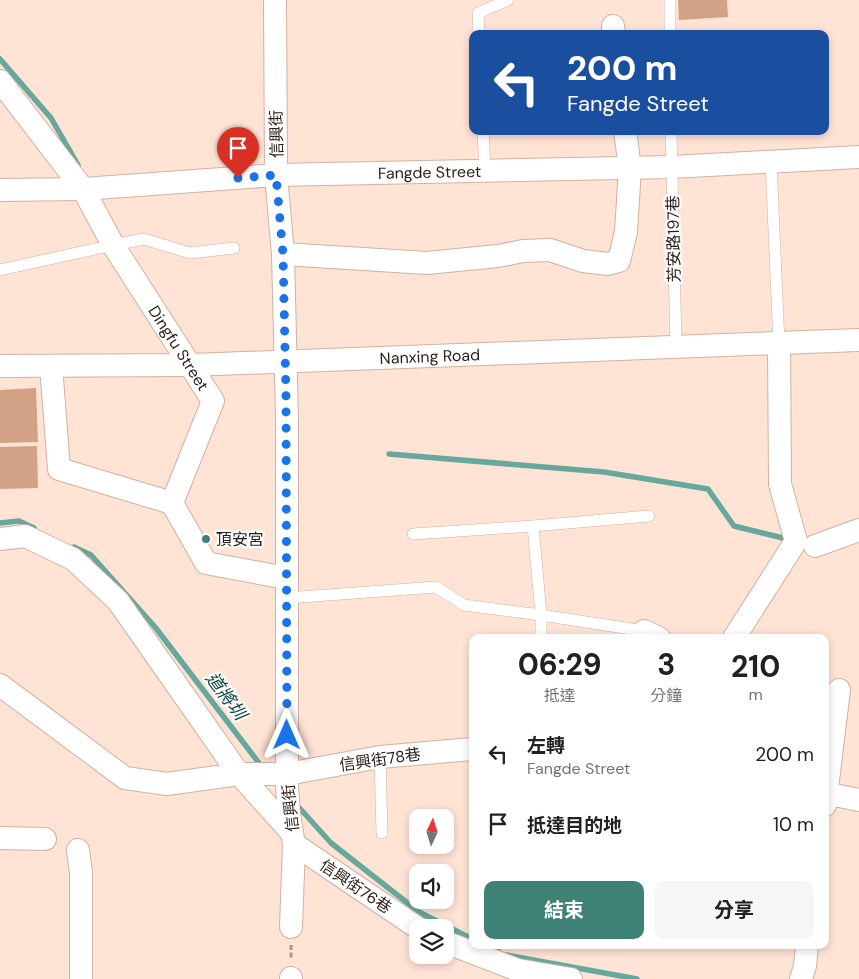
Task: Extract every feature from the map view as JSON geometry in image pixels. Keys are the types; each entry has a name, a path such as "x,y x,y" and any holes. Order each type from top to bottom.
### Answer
{"street":[{"name":"信興街","path":"275,0 276,175 283,254 287,418 286,588 270,776 292,831 291,927"},
{"name":"Dingfu Street","path":"0,81 83,189 113,245 213,401 172,503"},
{"path":"283,254 426,263 498,256 523,251 550,250 583,261 608,264 619,261 626,232 630,168 626,135"},
{"name":"Fangde Street","path":"0,190 83,189 276,175 672,167 859,157"},
{"name":"Nanxing Road","path":"0,366 191,365 859,340"},
{"path":"737,634 796,541 780,484 779,344"},
{"path":"51,366 59,469 172,503 206,563 286,588"},
{"path":"815,546 859,530"},
{"name":"信興街76巷","path":"0,538 25,536 73,559 118,601 270,776 292,831 409,921"},
{"name":"信興街78巷","path":"0,685 126,778 167,784 270,776 380,757 469,749"},
{"path":"829,772 839,690"},
{"path":"829,797 859,800"},
{"path":"0,838 45,839"},
{"path":"78,850 81,872 81,979"},
{"path":"454,946 518,975 572,979"},
{"path":"801,979 805,966 807,949"}],"lane":[{"path":"479,30 478,13 508,0"},
{"path":"670,0 670,30"},
{"path":"483,135 485,171"},
{"name":"芳安路197巷","path":"672,135 676,346"},
{"path":"771,162 779,344"},
{"path":"0,270 144,239 190,253 234,248"},
{"path":"412,534 649,516"},
{"path":"533,526 541,634"},
{"path":"286,588 436,587 464,605 541,615 651,634"},
{"path":"380,757 382,834"}],"path":[{"path":"291,927 291,978"}],"building":[{"path":"678,0 727,0 728,17 679,20"},
{"path":"36,388 38,442 0,443 0,390"},
{"path":"37,446 38,488 0,489 0,447"}],"waterway":[{"path":"0,59 51,118 78,165"},
{"path":"389,454 604,472 708,489 734,526 791,540"},
{"name":"道將圳","path":"0,523 19,521 34,528"},
{"name":"道將圳","path":"74,547 91,555 155,627 262,767"},
{"name":"道將圳","path":"295,803 331,843 419,912 469,937"},
{"name":"道將圳","path":"494,949 498,951"},
{"name":"道將圳","path":"507,955 637,979"}],"place":[{"name":"頂安宮","path":"206,539"}],"route":[{"path":"238,178 276,175 283,254 287,418 287,735"}]}
